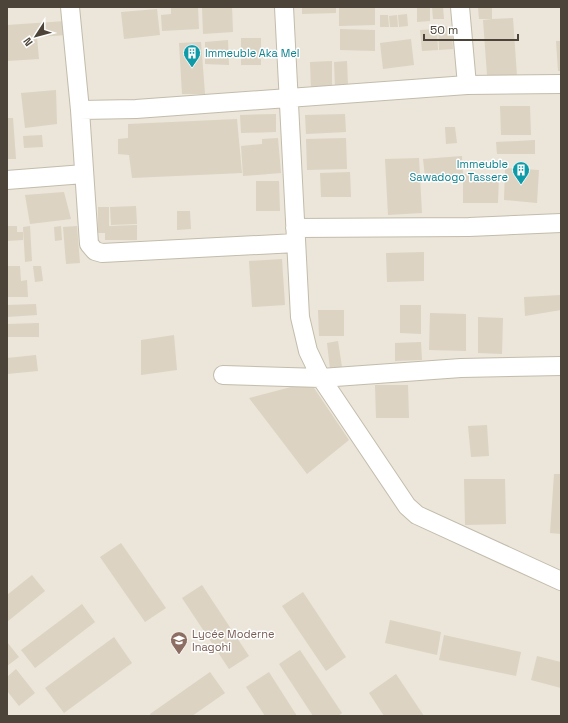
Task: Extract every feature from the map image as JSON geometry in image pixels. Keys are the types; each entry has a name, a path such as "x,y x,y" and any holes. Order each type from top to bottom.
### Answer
{"street":[{"path":"70,7 80,110 89,244 94,251 102,253 296,236 561,223"},
{"path":"284,7 300,317 308,351 322,378 407,506 417,515 561,581"},
{"path":"460,7 467,85"},
{"path":"80,110 136,109 467,85 561,84"},
{"path":"7,180 84,174"},
{"path":"223,375 322,378 462,368 561,366"}],"shaded area":[{"path":"7,7 561,7 561,716 7,716"}],"building":[{"path":"171,7 198,7 199,29 162,31 161,15 171,14"},
{"path":"202,7 232,7 233,32 203,34"},
{"path":"302,7 336,7 336,13 302,14"},
{"path":"339,7 375,7 375,25 339,26"},
{"path":"417,7 430,7 430,21 417,22"},
{"path":"432,7 443,7 444,19 433,19"},
{"path":"478,7 492,7 492,19 479,19"},
{"path":"157,9 160,35 124,39 121,12"},
{"path":"407,14 408,26 399,27 398,15"},
{"path":"380,15 388,15 389,27 380,27"},
{"path":"397,15 398,27 390,27 389,16"},
{"path":"513,18 517,76 487,75 483,20"},
{"path":"66,21 67,35 37,37 39,59 7,61 7,25"},
{"path":"456,26 456,33 452,33 453,49 439,50 438,27"},
{"path":"340,29 375,30 375,51 340,50"},
{"path":"437,29 438,50 422,51 420,30"},
{"path":"241,38 261,38 261,65 241,65"},
{"path":"411,39 414,65 383,69 380,43"},
{"path":"228,40 229,65 205,64 205,42"},
{"path":"556,41 561,41 561,71 558,71"},
{"name":"Immeuble Aka Mel","path":"201,42 205,94 182,94 179,43"},
{"path":"332,61 332,89 311,90 310,62"},
{"path":"347,61 348,86 335,87 334,62"},
{"path":"56,90 57,124 25,128 21,93"},
{"path":"500,106 530,106 531,135 501,135"},
{"path":"276,114 276,132 241,133 240,115"},
{"path":"345,114 346,132 306,134 305,115"},
{"path":"7,118 13,118 16,159 7,159"},
{"path":"237,119 242,173 132,178 129,155 118,154 118,139 128,138 128,124"},
{"path":"445,127 455,127 457,143 446,144"},
{"path":"42,135 43,147 24,148 23,136"},
{"path":"278,138 281,173 243,176 241,146 262,144 262,139"},
{"path":"346,138 347,169 307,170 306,139"},
{"path":"535,140 535,154 497,154 496,142"},
{"path":"462,156 463,174 425,177 423,159"},
{"path":"419,158 422,213 388,215 385,159"},
{"name":"Immeuble Sawadogo Tassere","path":"505,168 539,170 537,203 504,200"},
{"path":"350,172 351,197 321,197 320,173"},
{"path":"463,174 499,175 498,203 463,203"},
{"path":"256,181 279,181 280,211 256,211"},
{"path":"64,192 71,219 30,224 25,195"},
{"path":"136,206 137,224 111,225 110,207"},
{"path":"98,207 109,207 109,226 137,225 137,240 105,240 105,233 98,233"},
{"path":"177,211 190,211 191,229 177,230"},
{"path":"7,226 17,226 17,232 23,232 23,240 7,241"},
{"path":"30,226 32,261 25,262 23,227"},
{"path":"61,226 62,240 55,241 54,227"},
{"path":"77,226 80,263 66,264 63,227"},
{"path":"424,252 424,281 387,282 386,253"},
{"path":"282,259 285,305 252,307 249,261"},
{"path":"7,266 20,266 21,281 27,280 28,297 7,297"},
{"path":"33,266 41,266 43,281 35,282"},
{"path":"561,295 561,310 525,316 524,297"},
{"path":"36,304 37,315 7,317 7,305"},
{"path":"400,305 421,305 421,334 400,333"},
{"path":"318,310 344,310 344,336 319,336"},
{"path":"430,313 466,314 466,351 429,350"},
{"path":"478,317 503,318 502,354 478,353"},
{"path":"39,323 39,337 7,337 7,324"},
{"path":"174,335 177,370 141,375 141,340"},
{"path":"338,341 342,367 330,369 327,343"},
{"path":"421,342 422,360 395,361 395,343"},
{"path":"36,355 38,371 7,374 7,358"},
{"path":"310,382 349,440 307,474 249,398"},
{"path":"375,385 408,385 409,418 376,418"},
{"path":"487,425 489,456 471,457 468,426"},
{"path":"554,474 561,474 561,534 550,533"},
{"path":"464,479 505,479 506,524 465,525"},
{"path":"121,543 166,608 145,622 100,557"},
{"path":"32,575 45,591 7,622 7,595"},
{"path":"202,585 249,656 229,669 182,598"},
{"path":"303,592 346,657 326,671 282,606"},
{"path":"82,604 95,622 35,668 21,650"},
{"path":"390,620 441,632 437,655 385,643"},
{"path":"444,635 521,652 516,676 439,660"},
{"path":"114,637 132,663 64,713 45,688"},
{"path":"7,642 19,657 7,666"},
{"path":"300,650 342,713 338,716 313,716 279,664"},
{"path":"537,656 561,662 561,688 531,680"},
{"path":"16,669 35,693 19,706 7,691 7,677"},
{"path":"210,672 225,693 192,716 151,716 150,714"},
{"path":"269,672 297,716 265,716 246,687"},
{"path":"396,674 424,716 384,716 369,693"}],"place":[{"name":"Immeuble Aka Mel","path":"192,68"},
{"name":"Immeuble Sawadogo Tassere","path":"521,185"},
{"name":"Lycée Moderne Inagohi","path":"179,655"}]}
